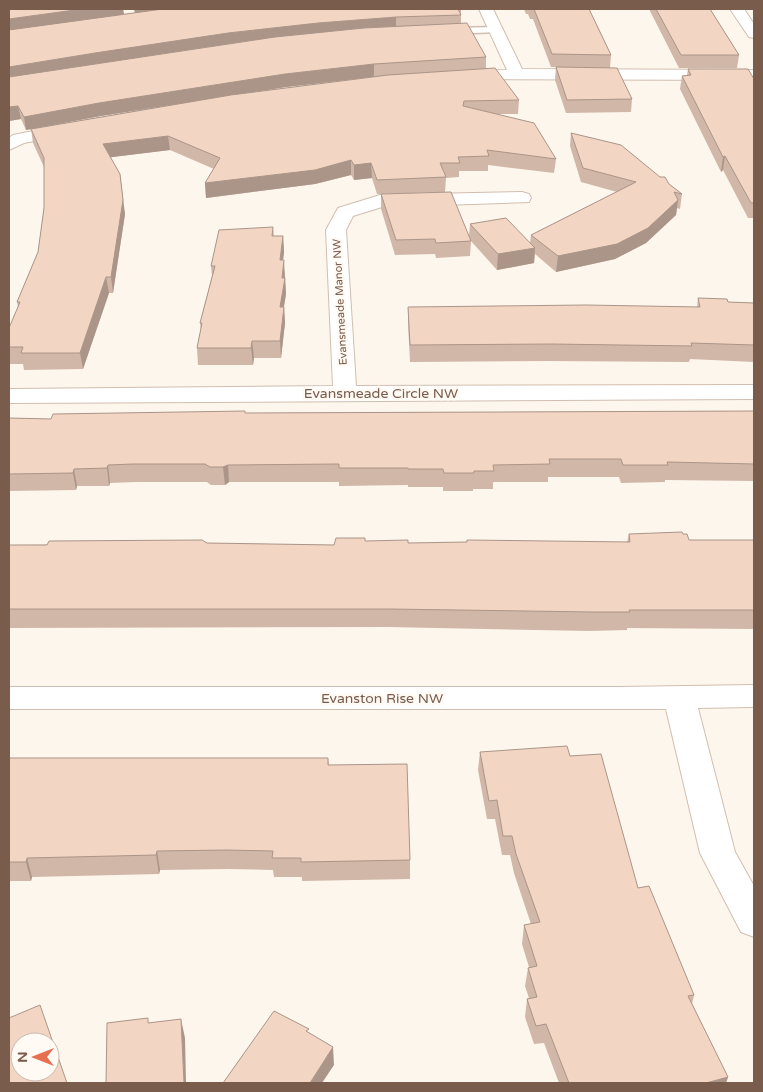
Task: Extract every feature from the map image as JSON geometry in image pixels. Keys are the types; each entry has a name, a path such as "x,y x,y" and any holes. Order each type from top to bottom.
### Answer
{"street":[{"path":"486,9 517,74"},
{"path":"737,9 754,34"},
{"path":"452,77 517,74 754,75"},
{"path":"9,145 19,139 85,126"},
{"name":"Evansmeade Manor NW","path":"345,393 336,230 346,212 380,202 522,198"},
{"name":"Evansmeade Circle NW","path":"9,396 754,392"},
{"name":"Evanston Rise NW","path":"9,698 754,696"},
{"path":"679,697 718,853 754,921"}],"lane":[{"path":"437,31 496,30"}],"building":[{"path":"9,9 82,9 9,19"},
{"path":"163,9 458,9 461,15 396,17 318,23 228,33 9,67 9,30"},
{"path":"534,9 589,9 611,55 552,54"},
{"path":"656,9 710,9 739,55 681,55"},
{"path":"467,23 486,57 374,64 285,74 99,103 24,117 18,106 9,107 9,77 275,37 364,28"},
{"path":"556,67 617,68 632,99 567,100"},
{"path":"495,68 519,100 464,101 463,106 534,123 556,159 487,150 489,156 458,157 460,163 440,163 446,177 377,180 371,163 354,165 351,160 315,170 205,183 220,158 168,136 103,144 120,174 123,200 111,277 106,277 80,353 21,353 23,347 9,347 9,328 20,302 17,302 38,252 44,208 44,158 31,129 231,95 388,75"},
{"path":"688,69 748,69 754,79 754,203 751,203 725,156 723,157 682,76 691,75"},
{"path":"571,133 621,145 660,177 665,177 669,184 682,194 674,192 678,200 648,228 617,244 558,256 531,235 636,182 583,168"},
{"path":"451,192 471,241 436,243 435,239 396,240 381,194"},
{"path":"506,218 535,248 498,254 470,224"},
{"path":"273,227 272,236 283,236 280,260 284,260 282,278 285,278 280,307 284,307 280,341 252,341 251,348 197,348 202,323 200,323 215,266 211,266 219,230"},
{"path":"698,298 727,299 728,302 754,303 754,345 691,343 692,346 410,345 408,307 586,305 700,307"},
{"path":"245,411 245,413 754,411 754,464 667,462 668,465 623,465 621,459 549,459 550,464 493,465 494,471 444,473 443,469 339,468 339,464 228,465 210,467 205,464 133,464 108,465 107,468 74,469 73,473 9,474 9,418 51,419 53,414"},
{"path":"682,532 687,534 689,540 754,540 754,610 629,610 630,612 593,612 389,609 9,609 9,545 47,545 49,541 202,540 207,543 334,545 336,538 365,538 365,541 408,540 408,543 467,542 467,540 630,542 629,534"},
{"path":"567,746 570,756 601,754 638,888 649,886 694,995 688,996 728,1077 706,1083 569,1083 546,1024 536,1026 527,999 537,997 528,968 537,966 524,925 540,922 516,854 512,836 503,836 497,800 489,801 480,752"},
{"path":"9,758 328,758 328,765 407,764 410,860 301,862 301,858 272,858 273,851 226,850 157,851 156,855 27,858 26,862 9,862"},
{"path":"40,1005 49,1032 10,1032 10,1082 60,1082 60,1063 67,1083 9,1083 9,1018"},
{"path":"274,1011 309,1029 306,1031 333,1047 310,1083 223,1083"},
{"path":"148,1018 148,1023 181,1019 184,1083 106,1083 107,1023"}]}
